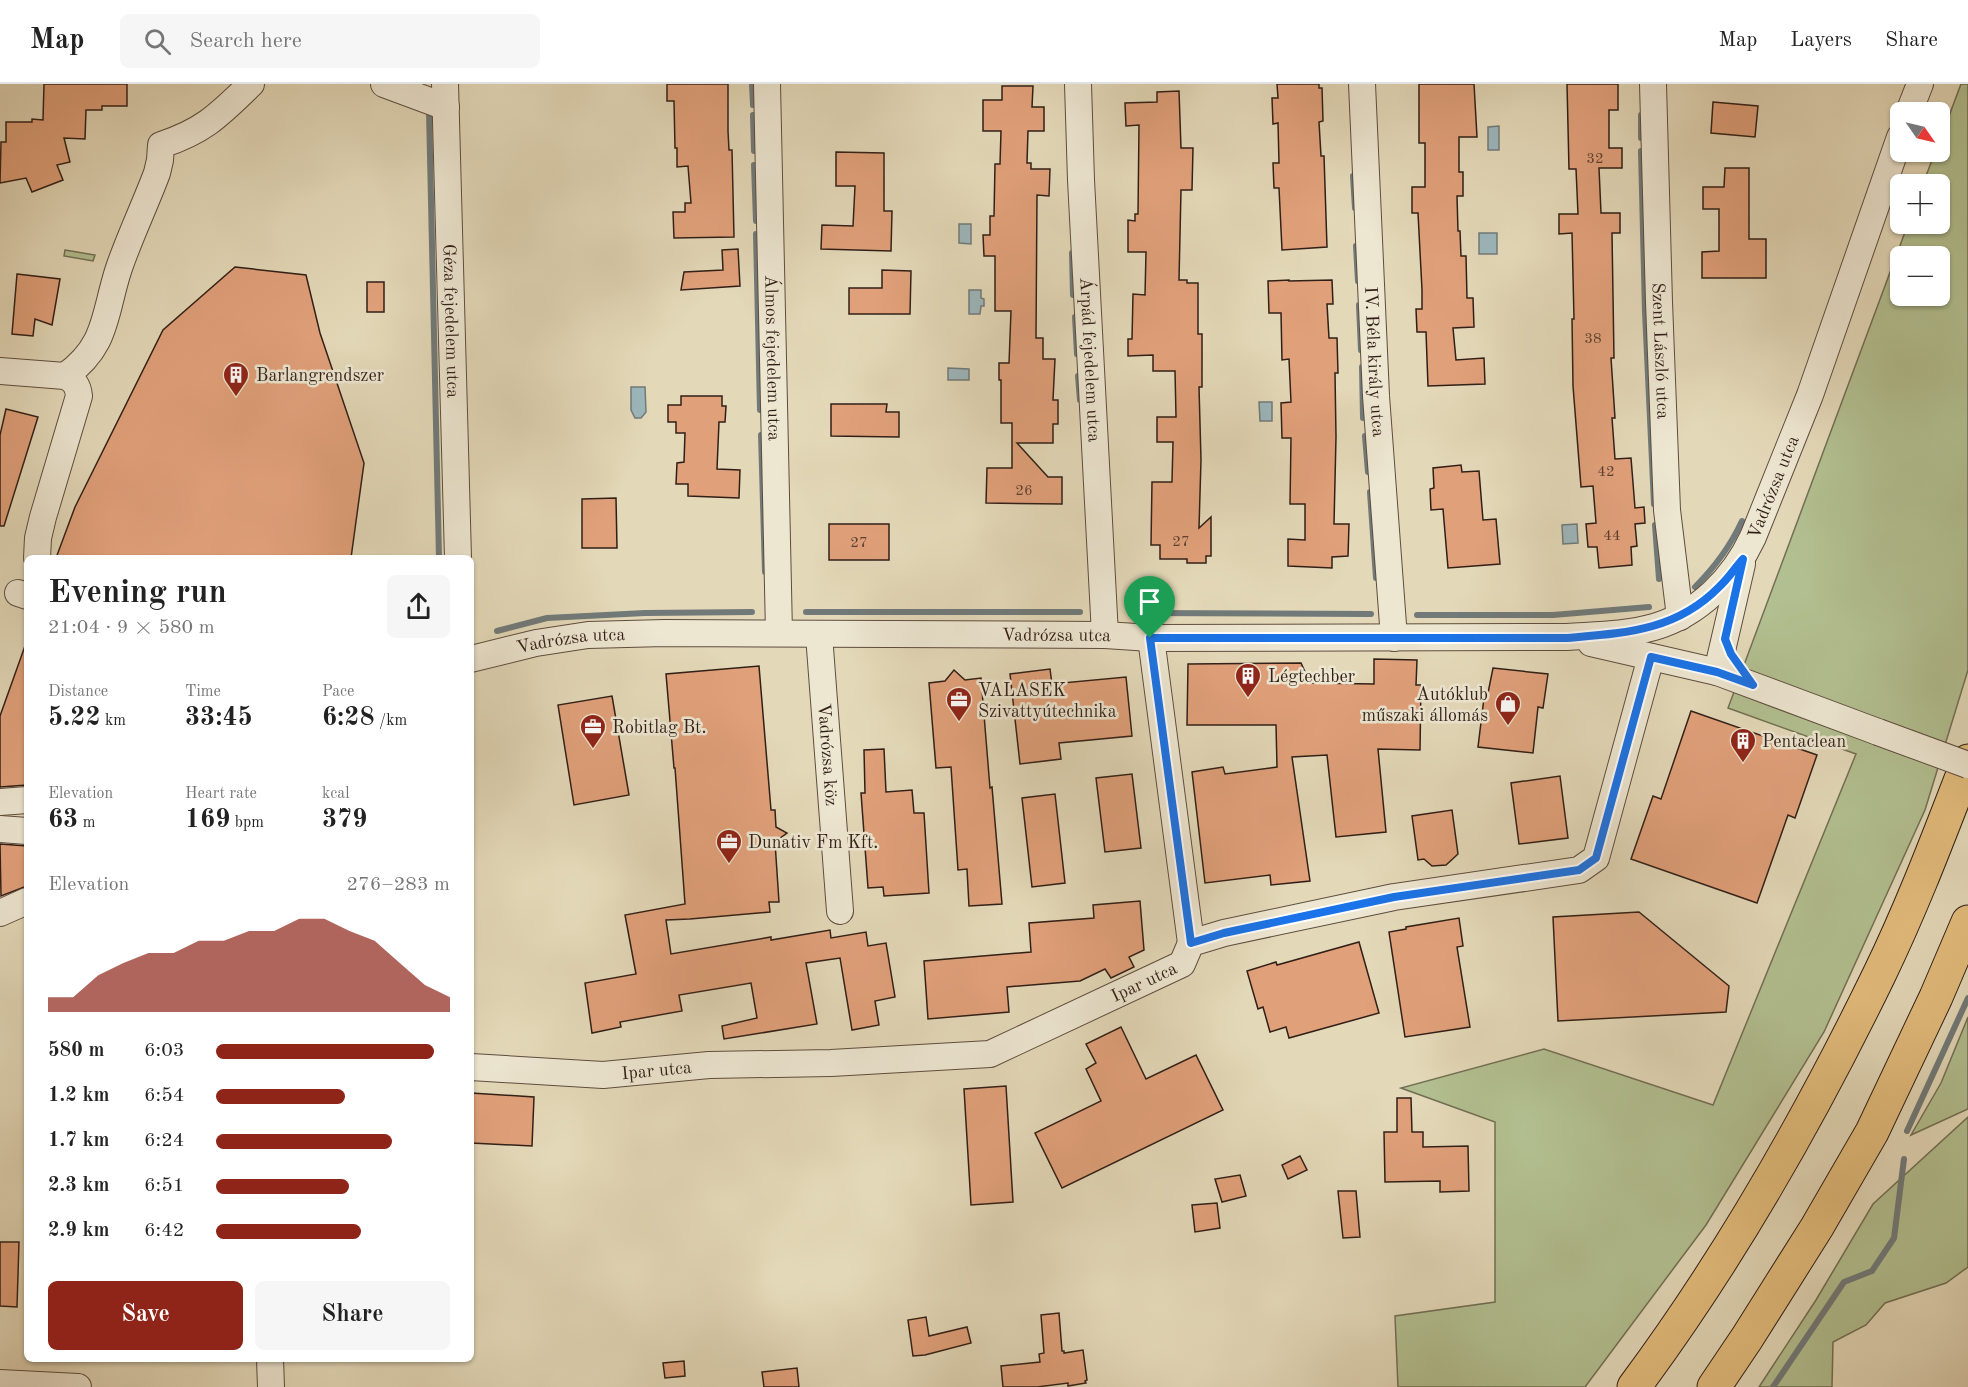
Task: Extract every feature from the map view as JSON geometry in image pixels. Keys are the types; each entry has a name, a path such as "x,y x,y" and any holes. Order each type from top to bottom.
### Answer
{"highway":[{"path":"1634,1387 1687,1314 1748,1219 1801,1127 1879,974 1915,895 1968,763"},
{"path":"1714,1387 1817,1227 1872,1132 1936,997 1968,922"}],"street":[{"path":"64,376 78,367 87,357 100,336 120,268 157,173 161,145 184,137 204,126 251,84"},
{"path":"384,84 446,96"},
{"name":"Álmos fejedelem utca","path":"767,84 779,633"},
{"name":"Árpád fejedelem utca","path":"1078,84 1105,635"},
{"name":"IV. Béla király utca","path":"1362,84 1376,396 1394,638"},
{"name":"Szent László utca","path":"1653,84 1667,498 1680,617"},
{"path":"1913,102 1920,84"},
{"name":"Géza fejedelem utca","path":"446,96 458,555"},
{"name":"Vadrózsa utca","path":"474,658 536,643 588,635 779,633 1105,635 1150,638 1567,638 1623,633 1653,627 1680,617 1700,604 1719,588 1743,559 1809,395 1891,162"},
{"path":"0,371 64,376 72,379 76,384 79,396 43,517 37,555"},
{"path":"1717,672 1743,559"},
{"name":"Vadrózsa köz","path":"819,635 840,911"},
{"path":"1150,638 1191,943"},
{"path":"1567,638 1717,672 1968,763"},
{"path":"1725,639 1731,654 1753,685"},
{"name":"Ipar utca","path":"474,1067 603,1076 709,1065 831,1063 990,1054 1182,964 1191,943 1224,933 1394,897 1579,870 1596,858 1651,657"},
{"path":"0,802 24,800"},
{"path":"0,830 24,831"},
{"path":"0,913 24,902"},
{"path":"270,1362 271,1387"},
{"path":"0,1383 78,1387"}],"green space":[{"path":"1961,84 1968,84 1968,670 1925,810 1824,1032 1706,1225 1585,1387 1398,1387 1395,1316 1495,1302 1495,1122 1401,1088 1544,1049 1713,1105 1856,754 1728,708 1890,272 1890,306 1950,306 1950,246 1900,246 1904,234 1950,234 1950,174 1927,174 1931,162 1950,162 1950,113"},
{"path":"65,250 95,255 93,261 64,256"},
{"path":"1968,1017 1968,1109 1911,1135 1941,1083"},
{"path":"1968,1117 1968,1267 1946,1283 1885,1303 1866,1325 1833,1342 1832,1387 1759,1387 1816,1300 1873,1204"}],"water":[{"path":"1499,126 1499,150 1488,150 1488,127"},
{"path":"959,224 971,224 971,244 959,243"},
{"path":"1479,233 1497,233 1497,254 1479,254"},
{"path":"969,290 981,290 984,306 981,306 980,314 969,314"},
{"path":"948,368 969,369 969,380 948,380"},
{"path":"631,387 645,387 646,412 641,418 635,418 631,410"},
{"path":"1259,402 1272,402 1272,421 1260,421"},
{"path":"1577,524 1578,543 1563,544 1562,525"}],"building":[{"path":"44,84 127,84 127,106 102,106 102,110 86,110 85,139 64,138 70,162 57,165 63,180 32,192 26,178 0,183 1,142 6,142 6,122 43,120"},
{"path":"667,84 728,84 728,131 729,150 732,150 734,237 674,238 673,212 685,212 685,203 691,203 688,166 677,167 674,101 667,101"},
{"path":"1277,84 1319,84 1319,88 1322,88 1323,121 1319,122 1321,156 1324,156 1327,247 1282,250 1279,188 1274,188 1273,163 1279,163 1278,123 1273,124 1272,98 1278,98"},
{"path":"1419,84 1474,84 1477,137 1459,137 1459,172 1463,172 1463,196 1457,196 1461,256 1466,256 1467,298 1473,298 1474,327 1453,328 1456,360 1484,358 1485,384 1428,386 1426,332 1417,332 1416,309 1422,309 1422,290 1418,213 1412,213 1412,187 1425,187 1425,143 1419,143"},
{"path":"1567,84 1618,84 1618,110 1609,110 1609,148 1622,148 1622,168 1599,168 1601,213 1620,213 1620,233 1612,233 1614,358 1611,358 1615,418 1612,418 1615,459 1631,458 1635,508 1644,507 1645,523 1635,524 1637,546 1631,547 1632,565 1599,568 1597,547 1588,547 1586,524 1596,523 1593,486 1581,487 1573,386 1572,233 1559,234 1559,214 1578,214 1576,169 1569,169"},
{"path":"1002,86 1033,86 1032,107 1044,107 1044,131 1028,131 1027,163 1031,163 1031,169 1050,169 1049,196 1037,195 1036,338 1043,338 1043,359 1055,359 1053,400 1058,400 1058,424 1053,424 1053,443 1017,443 1048,477 1062,477 1062,504 986,503 987,468 1012,468 1012,423 1001,423 1001,380 999,380 999,363 1009,363 1011,311 995,311 995,256 984,256 983,235 990,235 990,216 994,216 995,164 1000,164 1001,131 983,131 983,100 1002,100"},
{"path":"1179,91 1181,148 1193,148 1192,190 1181,190 1179,280 1198,283 1198,334 1202,334 1202,387 1199,387 1201,460 1199,528 1211,517 1211,556 1206,556 1206,563 1187,563 1187,559 1160,559 1160,545 1151,545 1152,482 1172,482 1173,442 1157,442 1157,417 1176,417 1175,371 1153,371 1153,355 1128,356 1128,339 1132,339 1133,294 1145,295 1146,252 1128,252 1128,220 1135,221 1135,214 1138,214 1139,125 1126,126 1125,103 1157,102 1157,92"},
{"path":"1713,102 1758,106 1755,137 1711,133"},
{"path":"836,152 884,153 884,211 892,211 891,251 821,249 822,225 853,226 855,186 836,186"},
{"path":"1725,168 1749,168 1749,239 1766,239 1766,278 1702,278 1702,252 1719,251 1719,209 1703,209 1703,187 1724,187"},
{"path":"738,249 740,286 681,290 684,272 723,270 722,250"},
{"name":"Barlangrendszer","path":"235,267 306,275 320,333 364,463 351,555 57,555 75,507 163,330"},
{"path":"882,270 911,271 910,314 849,314 849,288 882,288"},
{"path":"17,274 60,279 52,325 35,319 33,336 12,334"},
{"path":"1332,280 1333,304 1327,304 1329,338 1337,338 1338,373 1335,373 1334,524 1349,524 1348,556 1332,557 1332,568 1288,566 1288,539 1305,540 1305,504 1290,504 1291,438 1282,438 1281,403 1291,402 1289,359 1282,360 1281,313 1269,313 1268,281"},
{"path":"367,282 384,282 384,312 367,312"},
{"path":"681,396 722,396 722,406 726,406 725,422 719,422 717,469 740,470 739,498 688,496 688,484 676,484 677,463 684,462 685,433 676,433 676,422 668,422 668,405 681,405"},
{"path":"831,404 887,404 886,412 899,412 899,437 831,436"},
{"path":"6,409 38,417 4,526 0,526 0,435"},
{"path":"1461,465 1462,472 1479,471 1483,520 1496,519 1500,564 1448,568 1443,509 1431,510 1430,489 1434,488 1433,468"},
{"path":"616,498 617,548 582,548 582,499"},
{"path":"829,524 889,524 889,560 829,560"},
{"path":"24,649 24,785 0,787 0,716"},
{"path":"1374,659 1417,660 1416,685 1421,685 1420,750 1378,749 1386,832 1336,837 1327,755 1292,757 1310,881 1271,885 1270,875 1205,883 1192,772 1223,767 1225,774 1277,767 1276,725 1187,725 1188,664 1301,663 1310,683 1374,684"},
{"path":"759,666 771,810 775,810 776,827 787,833 775,842 779,902 769,902 770,912 666,920 671,954 771,937 771,940 830,930 831,938 866,932 868,946 886,943 895,997 875,1001 879,1025 852,1030 840,958 806,963 817,1024 724,1039 722,1026 757,1018 751,983 679,995 682,1011 620,1022 621,1027 592,1033 585,983 636,974 625,915 685,904 666,674"},
{"name":"Autóklub műszaki állomás","path":"1493,668 1548,674 1543,708 1538,707 1533,753 1478,747 1484,698 1487,698"},
{"path":"1050,669 1052,684 1126,677 1132,736 1059,743 1061,759 1020,764 1010,674"},
{"path":"954,670 965,680 981,678 1002,904 969,906 967,869 958,870 951,767 936,768 929,683 945,681"},
{"name":"Robitlag Bt.","path":"612,696 629,795 574,805 558,705"},
{"path":"1691,711 1817,755 1795,818 1788,815 1757,903 1631,859 1653,796 1661,799"},
{"path":"884,749 886,792 912,790 914,813 924,813 929,893 884,896 883,887 868,888 861,793 865,793 864,750"},
{"path":"1132,774 1141,848 1105,852 1096,778"},
{"path":"1560,776 1568,838 1519,844 1511,783"},
{"path":"1055,794 1065,883 1032,887 1022,798"},
{"path":"1452,810 1458,854 1446,865 1432,866 1424,859 1418,860 1412,816"},
{"path":"0,844 24,846 24,887 1,896"},
{"path":"1140,901 1144,950 1129,957 1134,967 1111,978 1105,969 1080,981 1007,987 1009,1012 928,1019 924,961 1031,952 1029,923 1094,918 1093,905"},
{"path":"1639,912 1729,986 1726,1012 1558,1021 1553,917"},
{"path":"1459,918 1463,946 1457,947 1470,1027 1405,1037 1389,932"},
{"path":"1359,942 1379,1013 1289,1038 1286,1027 1270,1032 1263,1007 1258,1009 1247,971"},
{"path":"1121,1027 1146,1079 1196,1055 1223,1110 1062,1188 1035,1133 1101,1101 1086,1069 1096,1063 1086,1044"},
{"path":"1006,1086 1013,1202 971,1205 964,1089"},
{"path":"474,1093 534,1097 532,1146 474,1143"},
{"path":"1397,1098 1411,1098 1412,1132 1423,1132 1423,1147 1468,1146 1469,1191 1440,1192 1440,1181 1385,1182 1384,1132 1397,1132"},
{"path":"1300,1156 1307,1170 1288,1179 1282,1165"},
{"path":"1240,1175 1246,1196 1222,1202 1215,1179"},
{"path":"1338,1191 1356,1191 1360,1237 1343,1238"},
{"path":"1217,1203 1220,1228 1195,1232 1192,1205"},
{"path":"0,1242 19,1242 17,1307 0,1306"},
{"path":"1059,1313 1062,1351 1064,1353 1083,1350 1086,1383 1068,1386 1068,1383 1037,1387 1003,1387 1001,1366 1040,1362 1039,1354 1044,1353 1041,1315"},
{"path":"926,1317 929,1336 967,1327 971,1343 913,1356 908,1320"},
{"path":"684,1361 685,1376 665,1378 663,1363"},
{"path":"797,1368 799,1387 764,1387 762,1372"}],"waterway":[{"path":"752,84 753,105"},
{"path":"429,111 439,555"},
{"path":"753,115 754,151"},
{"path":"1641,115 1641,138"},
{"path":"1641,151 1645,312 1654,504"},
{"path":"754,165 756,221"},
{"path":"1353,176 1355,208"},
{"path":"756,234 760,410"},
{"path":"1356,246 1358,281"},
{"path":"1072,253 1073,295"},
{"path":"1359,305 1361,350"},
{"path":"1075,317 1077,354"},
{"path":"1362,367 1363,418"},
{"path":"1078,376 1080,400"},
{"path":"761,435 765,572"},
{"path":"1365,436 1368,472"},
{"path":"1370,492 1376,578"},
{"path":"1695,587 1722,556 1742,521"},
{"path":"1655,525 1659,579"},
{"path":"1417,615 1553,615 1649,607"},
{"path":"497,631 547,618 645,613 752,612"},
{"path":"806,612 1080,612"},
{"path":"1138,613 1371,614"},
{"path":"1907,1131 1968,998"},
{"path":"1773,1387 1844,1282 1872,1271 1894,1238 1904,1159"}],"place":[{"name":"Barlangrendszer","path":"236,398"},
{"name":"Légtechber","path":"1248,699"},
{"name":"VALASEK Szivattyútechnika","path":"959,723"},
{"name":"Autóklub műszaki állomás","path":"1508,727"},
{"name":"Robitlag Bt.","path":"593,750"},
{"name":"Pentaclean","path":"1743,764"},
{"name":"Dunativ Fm Kft.","path":"729,865"}],"route":[{"path":"1743,559 1725,639 1731,654 1753,685 1717,672 1651,657 1596,858 1579,870 1394,897 1224,933 1191,943 1150,638 1567,638 1623,633 1653,627 1680,617 1719,588 1743,559"}]}
